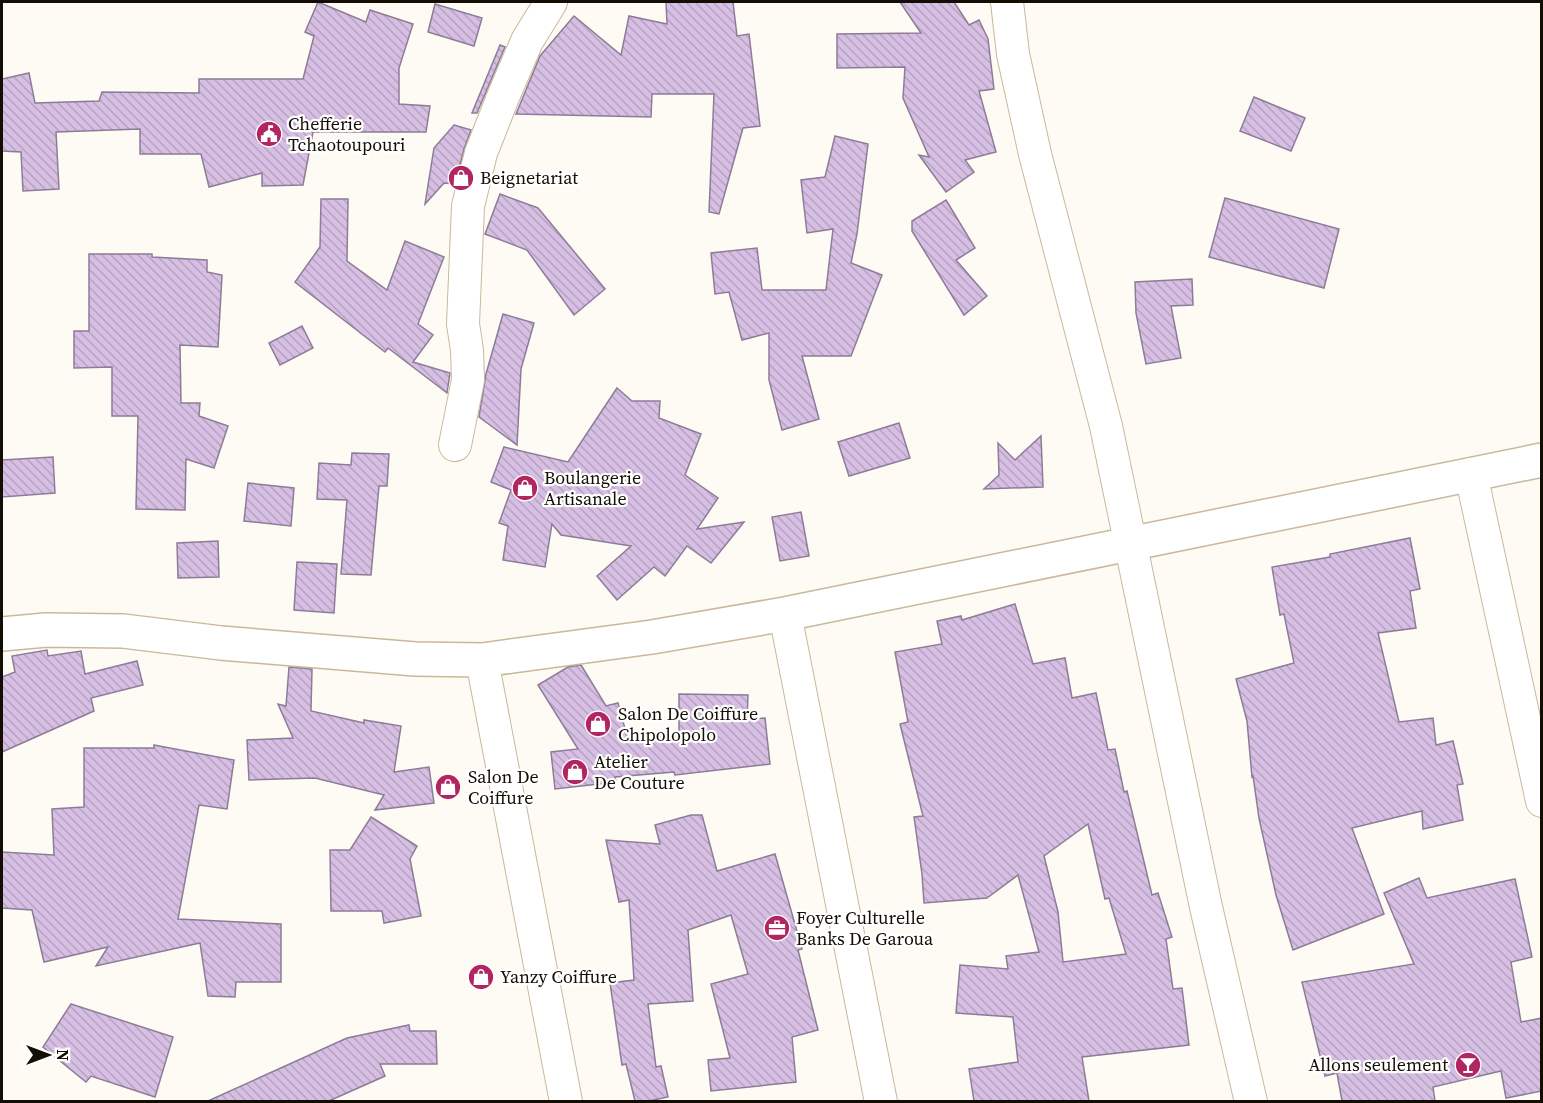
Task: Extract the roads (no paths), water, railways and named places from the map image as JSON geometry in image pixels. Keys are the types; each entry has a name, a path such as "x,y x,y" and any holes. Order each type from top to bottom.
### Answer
{"street":[{"path":"455,445 468,380 463,324 468,206 481,153 503,96 527,41 551,2"},
{"path":"1007,2 1013,54 1035,154 1106,426 1206,907 1251,1101"},
{"path":"2,634 46,630 123,631 220,643 415,659 482,660 652,637 784,614 1542,460"},
{"path":"1471,474 1542,801"},
{"path":"784,614 881,1101"},
{"path":"482,660 566,1101"}],"place":[{"name":"Chefferie Tchaotoupouri","path":"269,134"},
{"name":"Beignetariat","path":"461,178"},
{"name":"Boulangerie Artisanale","path":"525,488"},
{"name":"Salon De Coiffure Chipolopolo","path":"598,724"},
{"name":"Atelier De Couture","path":"575,772"},
{"name":"Salon De Coiffure","path":"448,787"},
{"name":"Foyer Culturelle Banks De Garoua","path":"777,928"},
{"name":"Yanzy Coiffure","path":"481,977"},
{"name":"Allons seulement","path":"1468,1065"}]}
